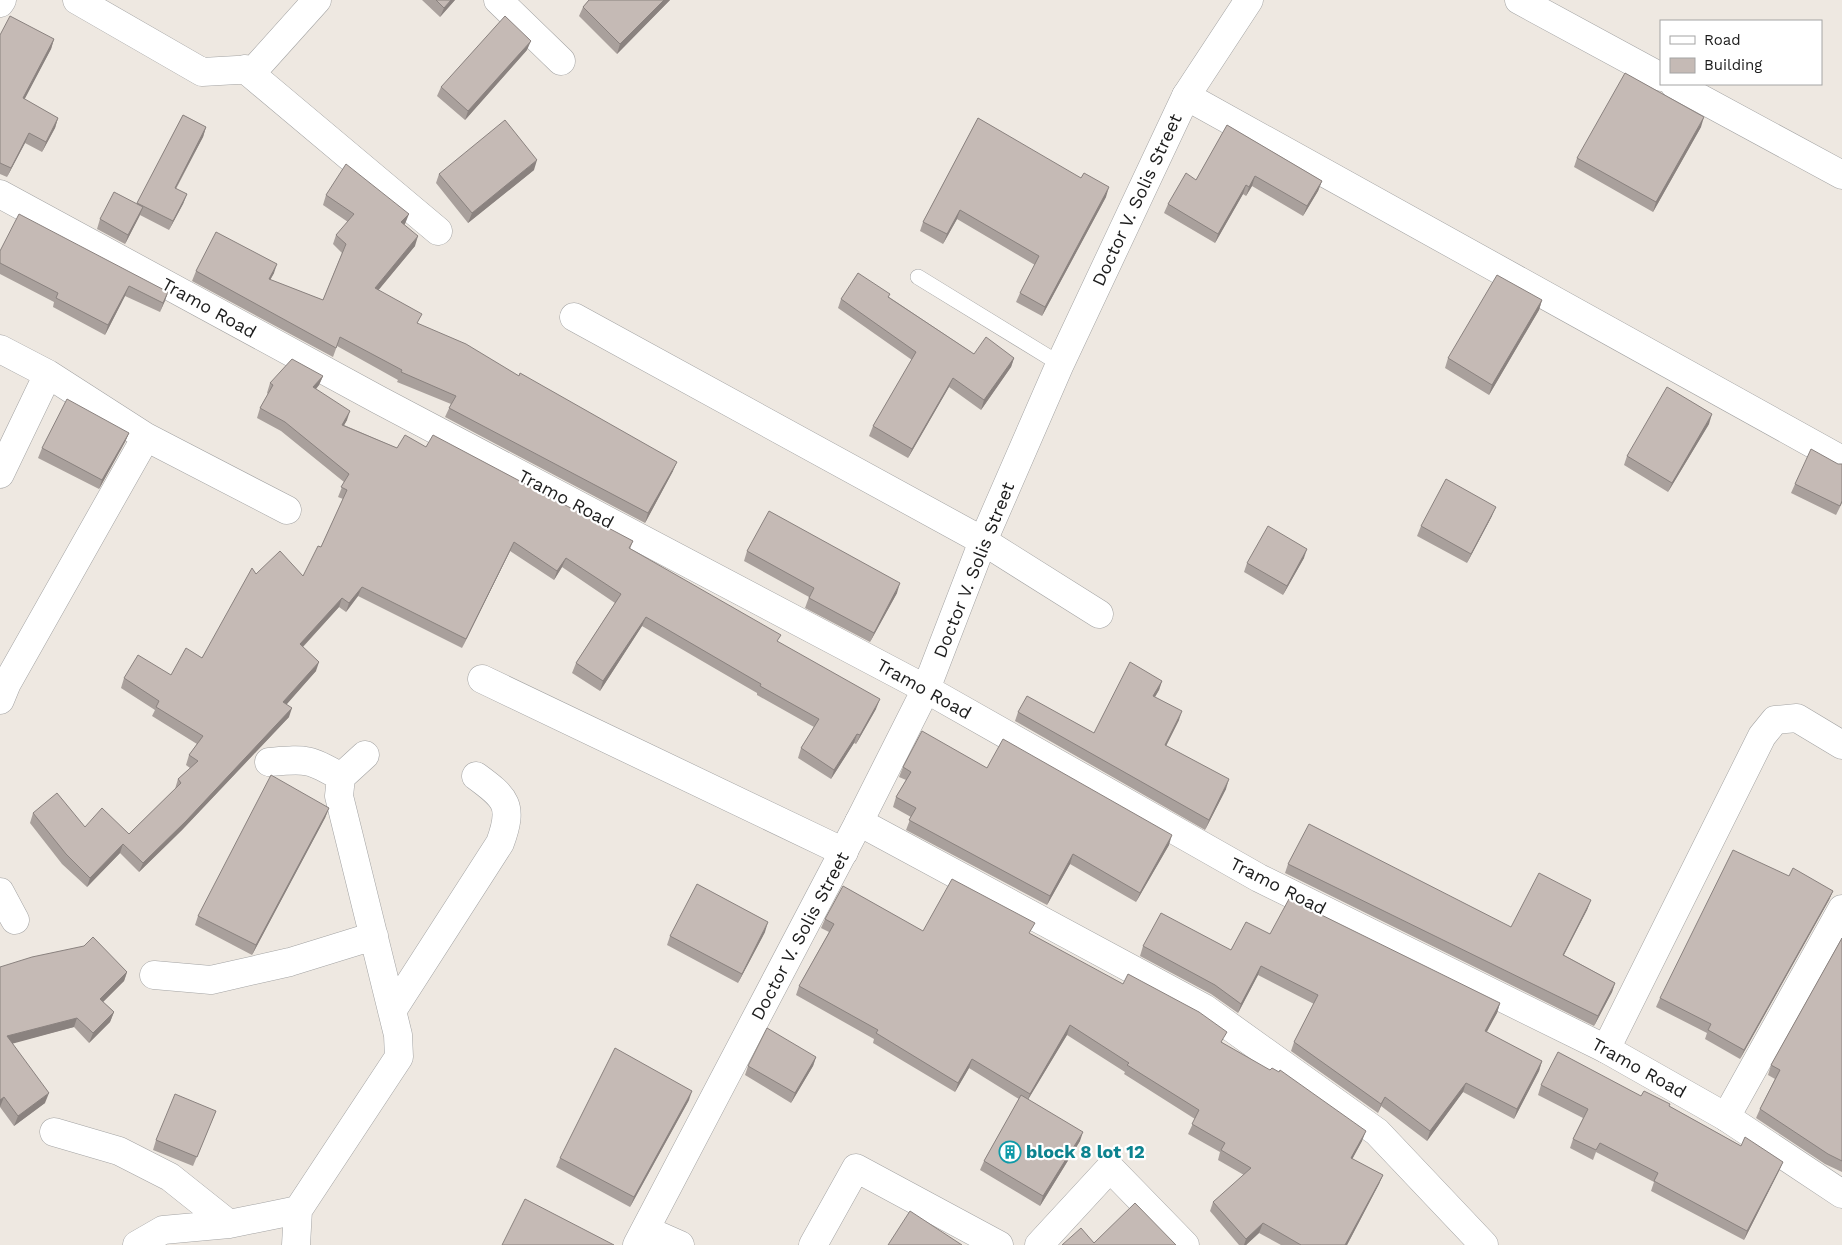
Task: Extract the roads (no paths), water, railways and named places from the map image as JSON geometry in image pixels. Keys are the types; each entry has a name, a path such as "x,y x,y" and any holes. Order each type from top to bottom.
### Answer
{"street":[{"path":"77,0 202,72 255,69 317,0"},
{"path":"498,0 561,61"},
{"name":"Doctor V. Solis Street","path":"642,1237 844,852 926,689 983,541 1060,364 1186,96 1249,0"},
{"path":"1519,0 1660,76"},
{"path":"245,69 438,231"},
{"path":"1676,85 1842,175"},
{"path":"1186,96 1842,460"},
{"name":"Tramo Road","path":"0,194 379,400 926,689 1259,878 1606,1048 1726,1117 1842,1194"},
{"path":"574,317 983,541 1099,614"},
{"path":"0,349 48,374 146,437 287,510"},
{"path":"0,474 48,374"},
{"path":"2,687 146,437"},
{"path":"482,679 844,852"},
{"path":"1606,1048 1762,736 1776,720 1797,718 1842,745"},
{"path":"296,1245 298,1210 399,1057 398,1035 339,796 341,777 365,756"},
{"path":"269,762 301,760 317,762 341,777"},
{"path":"392,1011 500,843 503,835 508,812 501,794 476,776"},
{"path":"859,822 1204,1008 1377,1132 1484,1245"},
{"path":"0,892 14,920"},
{"path":"1726,1117 1842,909"},
{"path":"154,975 211,980 290,962 374,936"},
{"path":"54,1132 119,1151 153,1168 170,1177 229,1224"},
{"path":"813,1245 856,1168 1000,1245"},
{"path":"1039,1245 1110,1168 1185,1245"},
{"path":"137,1245 163,1230 229,1224 298,1210"},
{"path":"642,1237 680,1245"}],"lane":[{"path":"918,277 1060,364"}],"place":[{"name":"block 8 lot 12","path":"1010,1152"}]}
